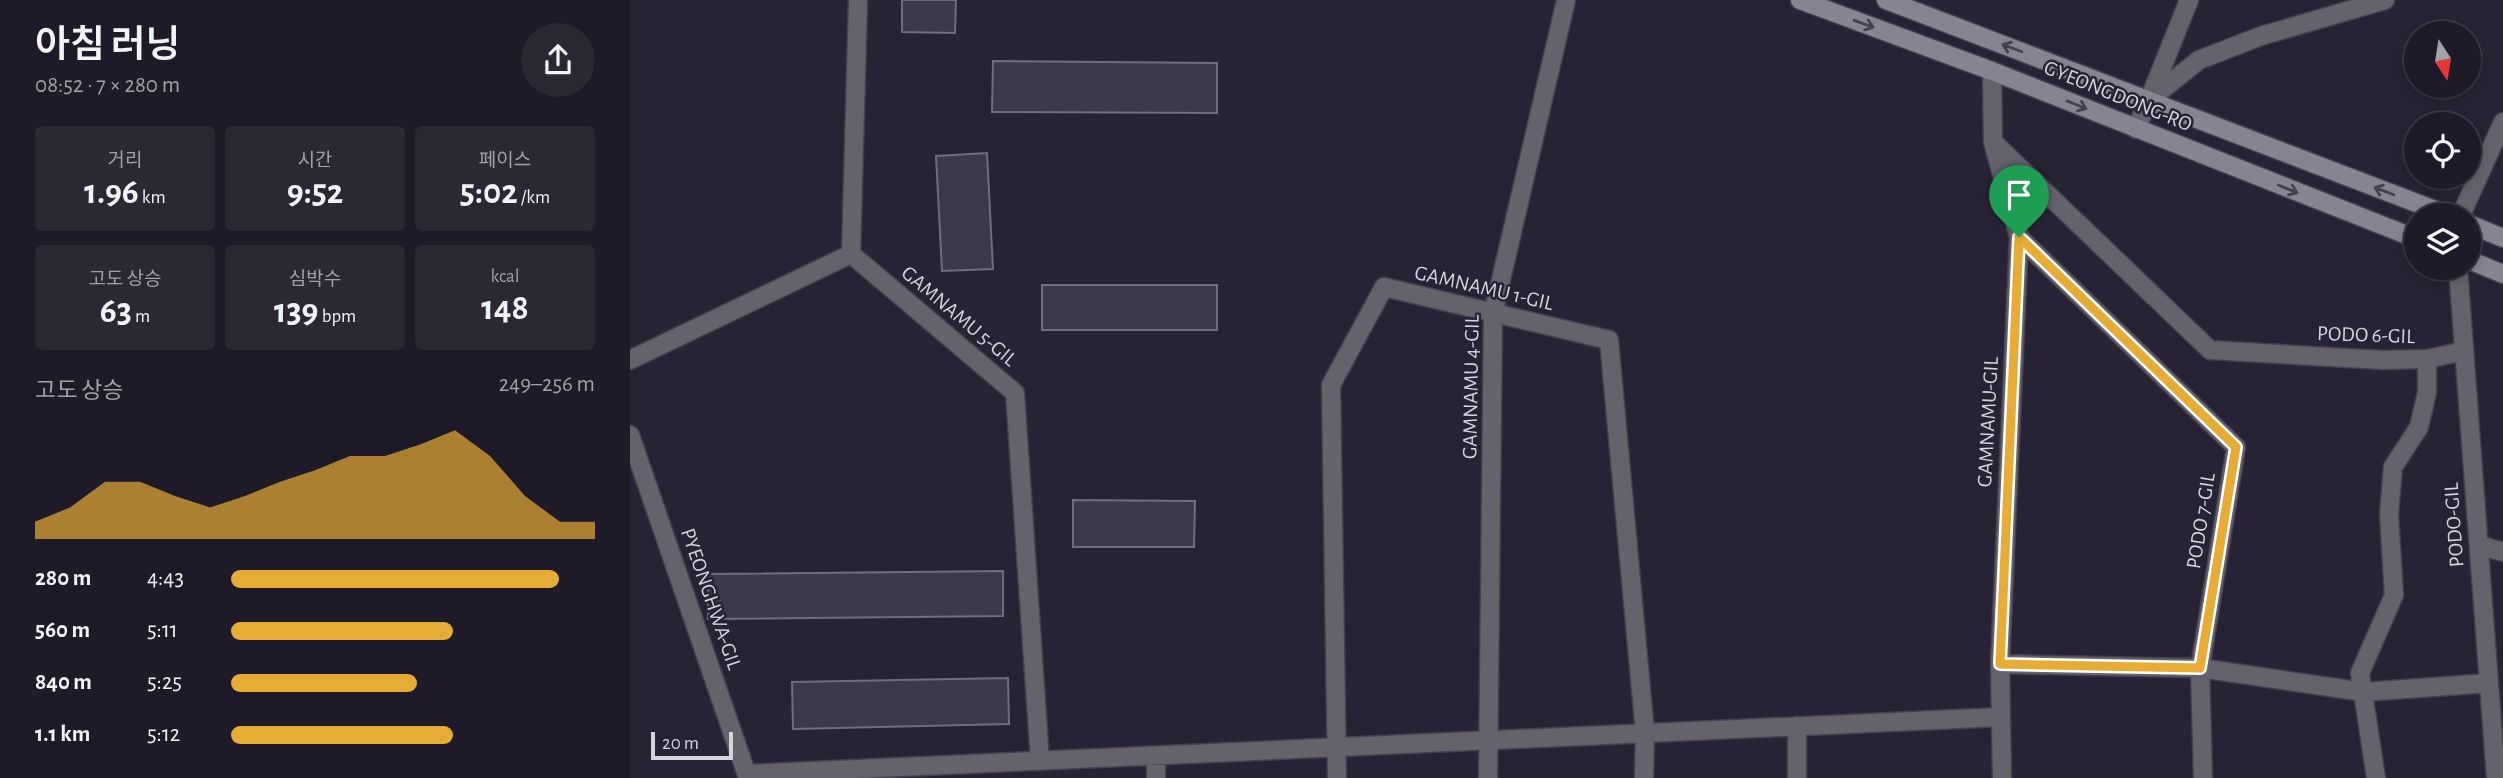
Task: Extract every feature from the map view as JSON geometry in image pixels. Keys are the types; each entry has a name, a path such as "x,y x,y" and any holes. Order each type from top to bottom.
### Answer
{"street":[{"path":"630,359 851,254 858,0"},
{"name":"GAMNAMU 4-GIL","path":"1488,778 1493,314 1566,0"},
{"name":"GYEONGDONG-RO","path":"1800,0 1992,71 2404,234"},
{"name":"GYEONGDONG-RO","path":"1886,0 2417,203"},
{"path":"2136,128 2150,100 2189,0"},
{"path":"2150,100 2199,60 2261,36 2385,0"},
{"name":"GAMNAMU-GIL","path":"1992,71 1993,142 2019,237 2000,664 2002,778"},
{"path":"2467,203 2503,122"},
{"name":"PODO 6-GIL","path":"1993,142 2210,350 2383,360 2427,359 2427,393 2419,427 2393,467 2389,514 2395,595 2360,673 2376,778"},
{"path":"2481,229 2503,238"},
{"name":"PODO 7-GIL","path":"2019,237 2236,447 2200,668 2203,778"},
{"name":"GAMNAMU 5-GIL","path":"851,254 1014,393 1040,761"},
{"path":"2481,265 2503,274"},
{"name":"PODO-GIL","path":"2459,280 2496,778"},
{"name":"GAMNAMU 1-GIL","path":"1338,747 1331,385 1384,287 1609,340 1645,733"},
{"path":"2427,359 2464,351"},
{"name":"PYEONGHWA-GIL","path":"630,435 748,776"},
{"path":"2479,545 2503,552"},
{"path":"2000,664 2200,668 2364,692 2489,683"},
{"path":"748,776 980,771 1040,761 2001,717"},
{"path":"1797,726 1797,778"},
{"path":"1644,778 1645,733"},
{"path":"1337,778 1338,747"},
{"path":"1156,755 1156,778"}],"building":[{"path":"902,0 956,0 955,33 902,32"},
{"path":"993,61 1217,63 1217,113 992,112"},
{"path":"987,153 993,269 942,271 936,156"},
{"path":"1042,285 1217,285 1217,330 1042,330"},
{"path":"1073,500 1195,501 1194,547 1073,547"},
{"path":"1003,571 1003,616 708,619 708,574"},
{"path":"1008,678 1009,724 793,729 792,682"}],"route":[{"path":"2019,237 2236,447 2200,668 2000,664 2019,237"}]}
